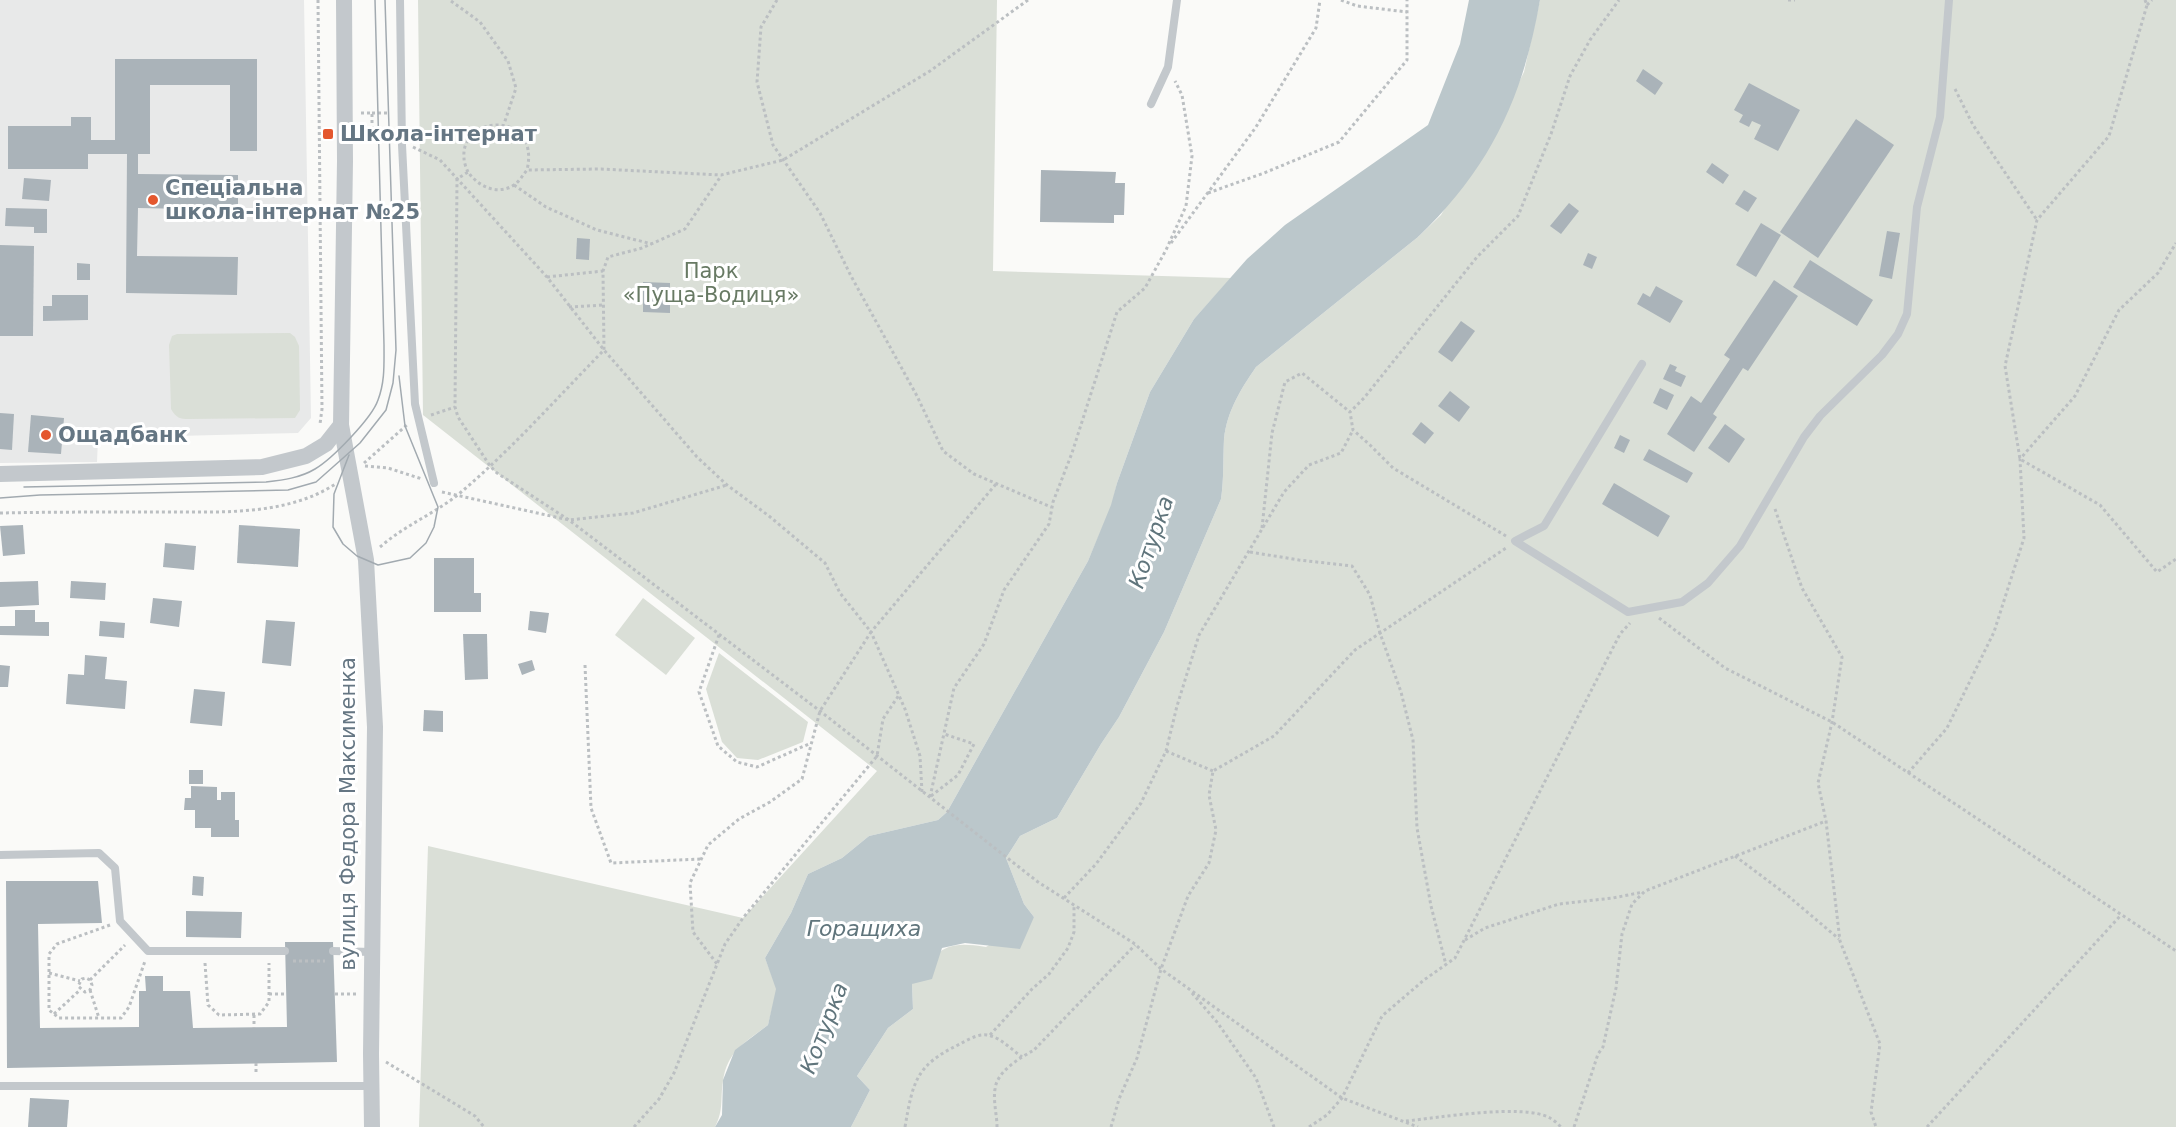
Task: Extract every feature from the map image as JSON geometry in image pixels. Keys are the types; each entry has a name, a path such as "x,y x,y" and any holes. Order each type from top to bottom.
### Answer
{"street":[{"name":"вулиця Федора Максименка","path":"344,0 345,161 341,425 366,560 375,727 372,1127"},
{"path":"0,474 262,467 306,456 326,444 341,425"}],"lane":[{"path":"400,0 402,145 415,404 434,483"},
{"path":"1151,104 1168,68 1177,0"},
{"path":"1642,364 1544,525 1515,541 1628,612 1645,607 1682,602 1708,583 1740,546 1804,437 1882,355 1898,334 1907,314 1917,207 1940,117 1949,0"},
{"path":"0,855 99,853 115,868 120,921 148,951 285,951"},
{"path":"333,951 372,952"},
{"path":"0,1086 371,1086"}],"path":[{"path":"318,0 322,397 320,424"},
{"path":"777,0 760,27 757,82 772,146 820,213 851,276 917,396 943,451 974,474 1052,507"},
{"path":"527,170 601,169 721,175 783,159 930,71 1028,0"},
{"path":"1166,250 1256,127 1317,28 1320,0"},
{"path":"1341,0 1357,6 1407,12"},
{"path":"1208,193 1339,142 1407,60 1407,0"},
{"path":"1350,412 1364,398 1477,257 1518,216 1551,134 1570,76 1590,40 1619,0"},
{"path":"1788,0 1795,0"},
{"path":"2145,0 2147,6"},
{"path":"1908,772 1947,728 1994,632 2024,538 2020,459 2005,366 2037,220 2109,136 2147,6 2152,0"},
{"path":"452,1 480,22 508,61 516,88 504,124"},
{"path":"930,797 954,688 984,644 1004,590 1048,524 1117,312 1145,288 1186,207 1192,156 1182,95 1168,68"},
{"path":"1945,69 1973,125 2037,220"},
{"path":"488,124 504,124 523,136 530,157 527,170 514,185 500,189 485,188 468,172 464,158 465,147 469,138 488,124"},
{"path":"402,145 410,145 440,160 547,277 604,351 697,457 727,485 769,516 825,563 840,593 871,632 898,695 920,756 922,792"},
{"path":"457,179 468,172"},
{"path":"366,560 393,535 457,495 490,466 604,351 603,271 608,257 652,244 685,229 721,175"},
{"path":"457,179 455,407 458,417 490,466 569,520 1014,862 1074,905 1135,944 1161,969 1342,1098 1418,1127"},
{"path":"514,185 546,207 597,230 652,244"},
{"path":"2020,459 2075,396 2119,310 2158,273 2176,243"},
{"path":"547,277 603,271"},
{"path":"568,307 604,305"},
{"path":"1064,898 1096,864 1141,803 1166,751 1199,635 1250,552 1262,531 1284,492 1309,465 1341,453 1353,430 1350,412 1302,373 1285,382 1272,433 1262,531"},
{"path":"455,407 418,419 405,426 362,465 388,468 434,483 441,491 569,520 633,513 727,485"},
{"path":"1213,771 1274,736 1355,650 1478,569 1515,541 1393,468 1353,430"},
{"path":"2020,459 2100,505 2157,572 2176,559"},
{"path":"0,513 237,511 285,506 328,489 350,474"},
{"path":"717,964 693,932 690,883 708,845 739,819 770,802 802,779 820,711 871,632 996,484"},
{"path":"1770,494 1802,588 1842,657 1832,722 1818,783 1826,820 1840,940 1880,1044 1871,1112 1876,1127"},
{"path":"1250,552 1352,566 1370,595 1380,633 1401,692 1413,740 1417,828 1431,906 1446,965"},
{"path":"1309,1127 1327,1115 1342,1098 1382,1016 1455,958 1620,634 1645,607"},
{"path":"1676,631 1725,668 1832,722 2176,951"},
{"path":"719,634 699,692 718,746 737,762 757,766 811,743"},
{"path":"585,664 591,808 611,863 701,859"},
{"path":"634,1127 659,1099 674,1073 725,944 743,918 877,756 883,719 898,695"},
{"path":"930,797 958,775 974,744 944,734"},
{"path":"1166,751 1213,771"},
{"path":"1111,1127 1119,1099 1137,1058 1161,969 1188,896 1209,863 1216,830 1209,795 1213,771"},
{"path":"1463,941 1485,928 1559,904 1614,898 1645,891 1826,820"},
{"path":"1735,856 1840,940"},
{"path":"1574,1127 1598,1054 1603,1047 1616,988 1622,934 1632,904 1645,891"},
{"path":"990,1035 1049,974 1068,948 1074,932 1074,905"},
{"path":"1927,1127 2121,915"},
{"path":"112,925 57,944 49,954 49,1010 59,1018 121,1018 129,1007 146,959 140,953"},
{"path":"90,980 129,942"},
{"path":"997,1127 994,1090 998,1079 1022,1057 1034,1050 1135,944"},
{"path":"291,961 334,961"},
{"path":"216,962 205,962 208,1005 219,1015 254,1015 260,1014 269,1002 270,994 269,962 259,962"},
{"path":"49,973 80,981 86,978 90,980"},
{"path":"90,980 92,985 90,990 99,1018"},
{"path":"80,981 78,986 80,990"},
{"path":"1189,989 1217,1022 1256,1078 1274,1127"},
{"path":"54,1014 80,990"},
{"path":"80,990 85,992 90,990"},
{"path":"270,994 286,994"},
{"path":"335,994 372,994"},
{"path":"254,1015 254,1028"},
{"path":"905,1127 914,1086 922,1069 938,1055 980,1035 990,1035 1022,1057"},
{"path":"371,1054 475,1116 484,1127"},
{"path":"1404,1122 1493,1111 1530,1113 1550,1117 1561,1127"}],"shaded area":[{"name":"Спеціальна школа-інтернат №25","path":"0,0 304,0 311,418 298,433 98,438 97,462 0,463"}],"green space":[{"name":"Парк «Пуща-Водиця»","path":"418,0 997,0 993,271 1231,278 1194,319 1150,392 1117,483 1112,505 1088,561 947,812 938,820 869,836 842,858 808,874 791,913 765,958 777,989 768,1025 745,1042 729,1062 723,1081 720,1115 715,1127 419,1127 428,846 743,918 877,771 423,415"},
{"path":"1540,0 2176,0 2176,1127 851,1127 870,1090 857,1076 888,1028 913,1009 912,984 928,964 942,950 949,947 971,945 986,947 1034,917 1024,904 1006,858 1020,836 1057,818 1119,717 1164,632 1221,499 1226,429 1231,410 1245,384 1256,367 1418,237 1441,215 1524,72"},
{"path":"290,333 295,337 299,346 300,410 295,418 186,419 178,417 171,409 169,345 172,336 177,334"},
{"path":"643,598 695,638 666,675 615,635"},
{"path":"719,653 808,722 803,742 758,760 737,758 722,742 706,689"}],"water":[{"name":"Горащиха","path":"1469,0 1540,0 1524,69 1500,129 1484,158 1465,185 1418,237 1256,367 1240,392 1231,410 1224,439 1221,499 1164,632 1119,717 1057,818 1020,836 1006,858 1024,904 1034,917 1020,949 965,943 942,948 932,979 912,984 913,1009 888,1028 857,1076 870,1090 851,1127 715,1127 722,1115 723,1080 735,1050 768,1025 776,989 765,958 791,913 808,874 842,858 869,836 938,820 947,812 1088,561 1111,505 1150,392 1194,319 1247,259 1285,225 1428,125 1460,44"}],"building":[{"path":"115,59 257,59 257,151 230,151 230,85 150,85 150,154 138,154 138,174 238,175 238,210 138,208 137,256 238,257 237,295 126,293 127,154 88,154 88,169 8,169 8,126 71,126 71,117 91,117 91,140 115,140"},
{"path":"1643,69 1663,83 1655,95 1636,81"},
{"path":"1749,83 1800,110 1778,151 1754,139 1761,125 1752,121 1749,127 1739,122 1743,115 1734,110"},
{"path":"1856,119 1894,145 1818,258 1780,232"},
{"path":"1712,163 1729,175 1723,184 1706,172"},
{"path":"1041,170 1116,172 1115,183 1125,183 1124,215 1114,215 1114,223 1040,222"},
{"path":"24,178 51,180 49,201 22,199"},
{"path":"1744,190 1757,198 1748,212 1735,204"},
{"path":"1569,203 1579,211 1561,234 1550,226"},
{"path":"6,208 47,209 47,233 34,233 34,227 5,226"},
{"path":"1761,223 1781,235 1756,277 1736,265"},
{"path":"1887,231 1900,233 1892,279 1879,276"},
{"path":"577,238 590,239 589,260 576,259"},
{"path":"0,245 34,246 33,336 0,336"},
{"path":"1588,253 1597,257 1592,269 1583,265"},
{"path":"1810,260 1873,300 1857,326 1793,287"},
{"path":"77,263 90,264 90,280 77,280"},
{"path":"1774,280 1798,296 1748,371 1743,368 1713,414 1717,417 1694,452 1667,434 1691,396 1701,403 1730,359 1724,355"},
{"path":"643,282 670,283 670,313 643,312"},
{"path":"1656,286 1683,301 1670,323 1637,304 1643,293 1650,297"},
{"path":"52,295 88,295 88,320 43,321 43,306 52,306"},
{"path":"1461,321 1475,331 1452,362 1438,352"},
{"path":"1670,364 1677,367 1675,371 1686,376 1681,387 1663,379"},
{"path":"1660,388 1674,395 1667,410 1653,403"},
{"path":"1450,391 1470,407 1459,422 1438,406"},
{"path":"0,413 14,414 12,450 0,449"},
{"name":"Ощадбанк","path":"31,415 64,418 61,454 28,452"},
{"path":"1421,422 1434,433 1425,444 1412,434"},
{"path":"1725,424 1745,439 1729,463 1708,448"},
{"path":"1620,435 1630,440 1624,453 1614,448"},
{"path":"1649,449 1693,473 1687,483 1643,460"},
{"path":"1614,483 1670,516 1658,537 1602,504"},
{"path":"23,525 25,554 3,556 0,526"},
{"path":"239,525 300,529 298,567 237,563"},
{"path":"165,543 196,546 194,570 163,567"},
{"path":"434,558 474,558 474,593 481,593 481,612 434,612"},
{"path":"38,581 39,605 0,607 0,582"},
{"path":"71,581 106,583 105,600 70,598"},
{"path":"153,598 182,601 179,627 150,623"},
{"path":"15,610 35,610 35,622 49,622 49,636 0,635 0,626 15,626"},
{"path":"530,611 549,613 546,633 528,630"},
{"path":"266,620 295,622 291,666 262,663"},
{"path":"100,621 125,623 124,638 99,636"},
{"path":"463,634 487,634 488,679 465,680"},
{"path":"85,655 107,657 105,679 127,681 125,709 66,704 68,674 84,675"},
{"path":"532,660 535,670 522,675 518,664"},
{"path":"0,665 10,666 8,687 0,687"},
{"path":"194,689 225,692 222,726 190,723"},
{"path":"424,710 443,711 443,732 423,731"},
{"path":"189,770 203,770 203,784 189,784"},
{"path":"191,786 217,787 217,800 221,800 221,792 235,792 235,820 239,820 239,837 211,837 211,828 195,828 195,810 184,810 185,798 191,798"},
{"path":"193,876 204,877 203,896 192,895"},
{"path":"6,881 98,881 102,923 38,924 40,1028 139,1027 139,991 146,991 145,976 163,976 163,991 190,991 193,1028 287,1027 285,942 333,942 337,1062 7,1068"},
{"path":"186,911 242,912 241,938 186,937"},
{"path":"30,1098 69,1100 67,1127 28,1127"}],"tram line":[{"path":"24,487 266,482 291,478 309,472 331,457 368,417 378,400 384,366 375,0"},
{"path":"0,498 40,495 288,490 316,482 360,443 386,410 393,383 396,350 385,0"},
{"path":"349,455 334,494 333,527 343,544 357,556 378,565 410,558 426,543 434,527 438,507 405,426 399,376"}],"place":[{"name":"Школа-інтернат","path":"328,134"},
{"name":"Спеціальна школа-інтернат №25","path":"153,200"},
{"name":"Ощадбанк","path":"46,435"}],"water label":[{"name":"Котурка","path":"1151,542"},
{"name":"Котурка","path":"824,1028"}]}
